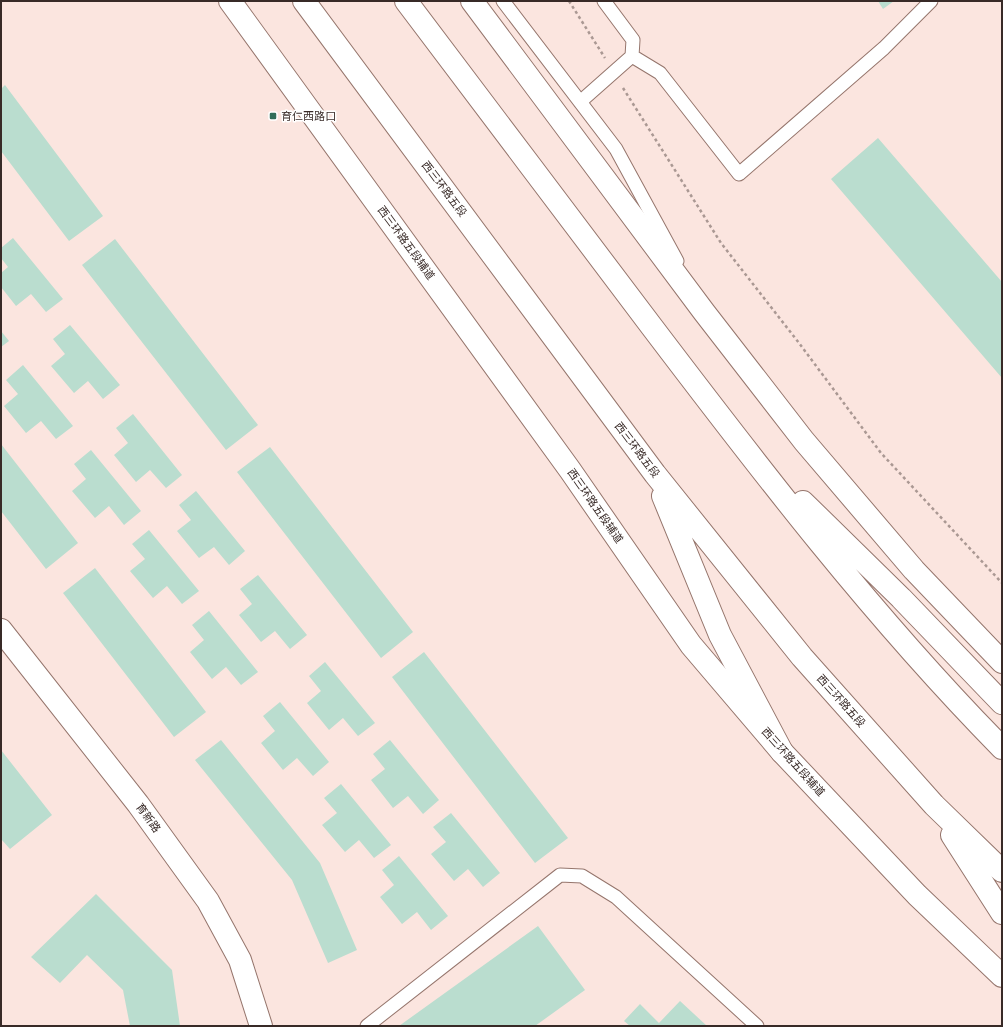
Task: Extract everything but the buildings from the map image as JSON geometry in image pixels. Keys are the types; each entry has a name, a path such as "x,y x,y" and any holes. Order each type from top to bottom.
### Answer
{"main road":[{"name":"西三环路五段辅道","path":"230,1 570,470 691,645 782,752 917,895 1002,976"},
{"name":"西三环路五段","path":"304,1 655,474 802,657 934,805 1002,871"},
{"path":"406,1 734,435 864,596 963,708 1002,748"},
{"path":"472,1 704,312 814,453 914,570 1002,662"},
{"path":"734,435 895,593 1002,703"},
{"path":"655,474 720,635 782,752"},
{"name":"育新路","path":"1,630 138,804 208,901 240,960 261,1026"},
{"path":"934,805 1002,913"}],"lane":[{"path":"503,1 616,149 704,312"},
{"path":"632,56 660,72 738,174 884,48 931,1"},
{"path":"580,102 632,56 633,40 607,4"},
{"path":"367,1026 560,875 582,876 616,897 757,1026"}],"path":[{"path":"569,1 721,243 799,343 881,453 1002,584"}],"place":[{"name":"育仁西路口","path":"273,116"}]}
